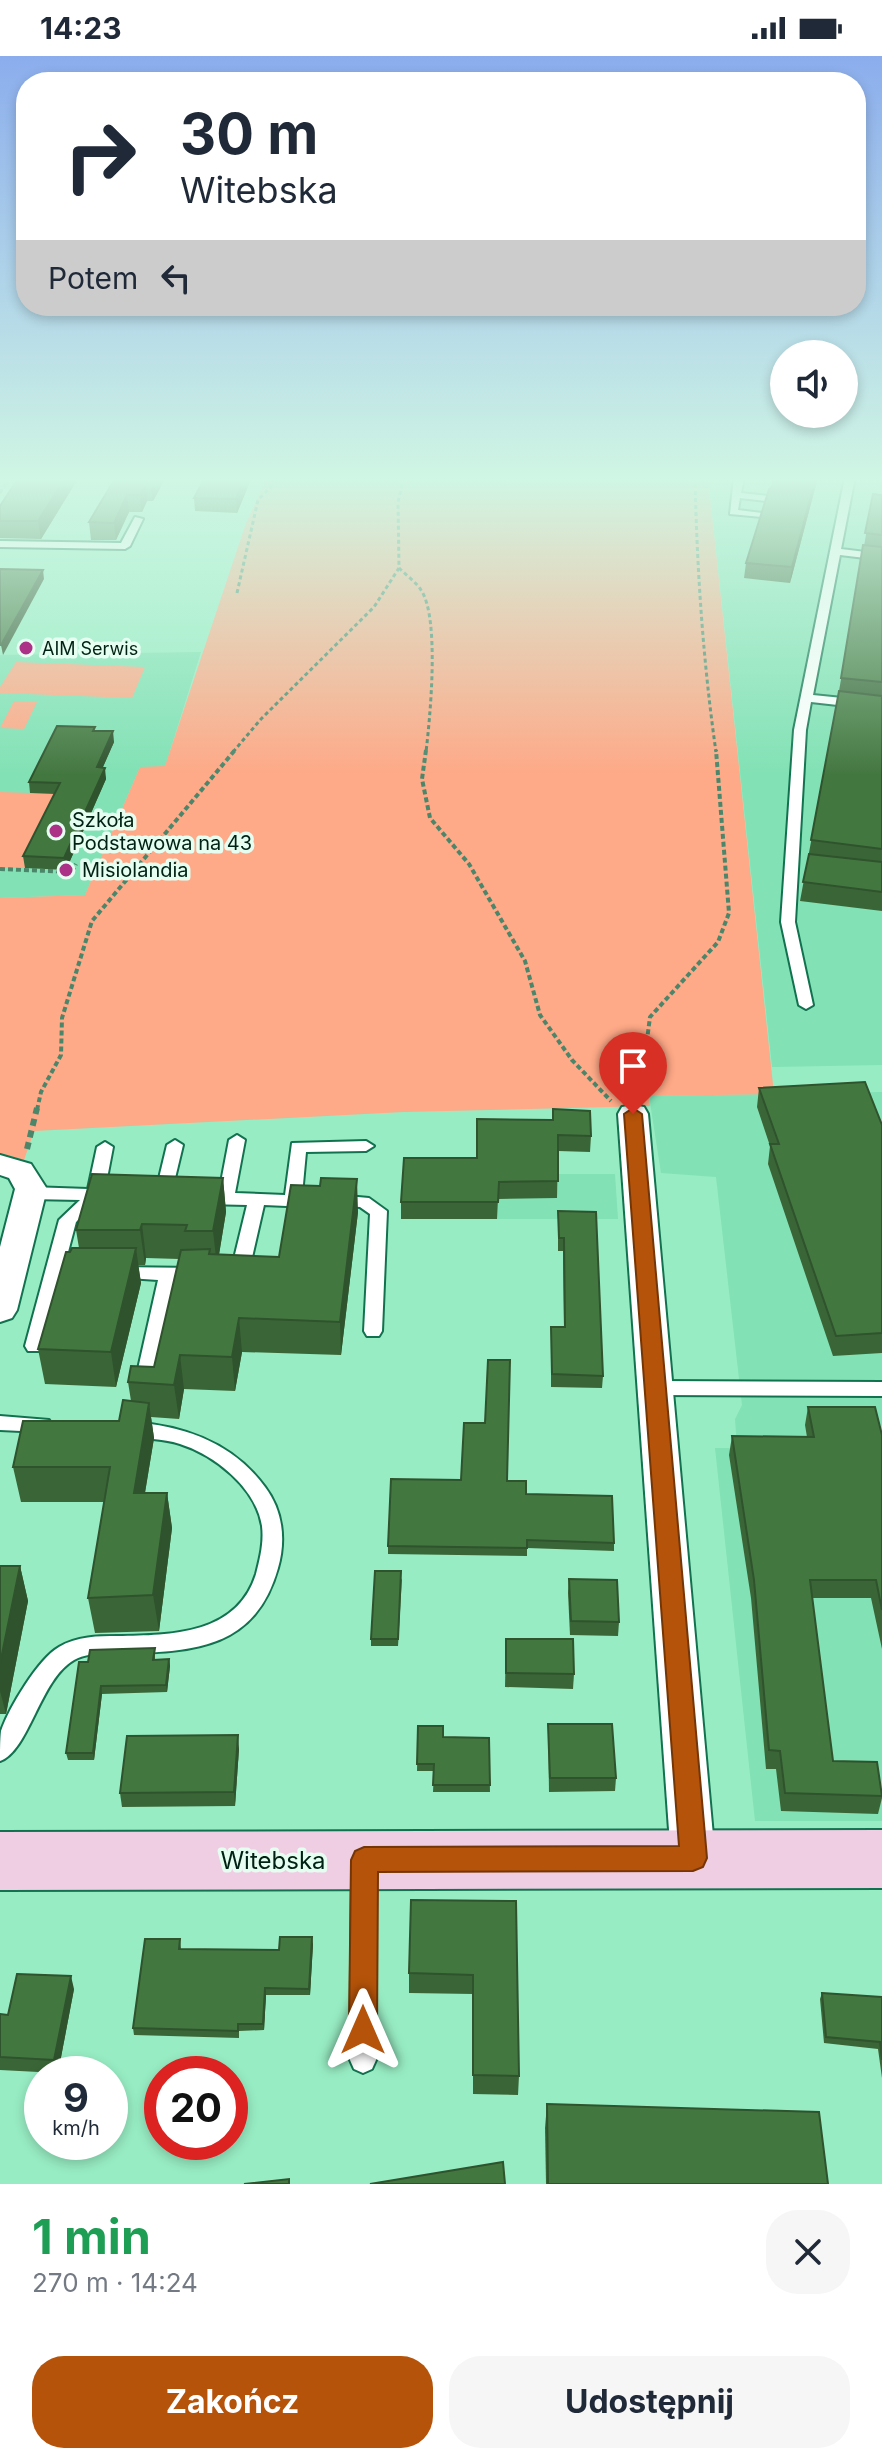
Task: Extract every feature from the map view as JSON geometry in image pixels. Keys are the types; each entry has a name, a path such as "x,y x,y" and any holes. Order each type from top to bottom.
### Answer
{"street":[{"path":"619,1108 656,1388 693,1858"},
{"path":"0,1310 17,1176"},
{"name":"Witebska","path":"0,1861 882,1859"}],"lane":[{"path":"806,1005 788,922 800,730 831,576"},
{"path":"807,698 882,706"},
{"path":"792,863 807,865"},
{"path":"226,1198 237,1140"},
{"path":"175,1145 156,1197 363,1202 379,1211 373,1331"},
{"path":"293,1200 298,1147 366,1146"},
{"path":"34,1346 61,1273 68,1220 95,1195 105,1147"},
{"path":"17,1176 95,1195 122,1196"},
{"path":"97,1273 240,1275 257,1199"},
{"path":"147,1369 168,1274"},
{"path":"656,1388 882,1389"},
{"path":"0,1423 59,1426"},
{"path":"0,1751 46,1674 68,1652 95,1646 177,1643 211,1634 240,1617 258,1597 271,1557 271,1519 261,1494 235,1465 202,1441 162,1430 118,1428"},
{"path":"363,2060 364,1860"}],"path":[{"path":"237,593 241,576"},
{"path":"17,1176 33,1131 41,1092 61,1055 62,1018 92,921 261,719 374,607 394,576"},
{"path":"407,576 423,592 431,635 433,697 422,779 430,818 469,864 525,961 540,1015 572,1060 619,1108 641,1086 650,1017 718,942 729,913 718,764 705,673 698,576"},
{"path":"0,869 72,872 76,864"}],"shaded area":[{"path":"228,576 719,576 774,1094 649,1096 650,1106 403,1112 34,1131 24,1160 0,1153 0,898 85,895 140,767 165,766"},
{"path":"719,576 882,576 882,1065 772,1067"},
{"name":"Szkoła Podstawowa na 43","path":"201,652 165,767 140,767 85,895 0,898 0,655"},
{"path":"16,662 145,667 132,698 0,693 0,687"},
{"path":"14,701 37,702 24,729 0,728"},
{"path":"0,792 62,794 25,868 0,867"},
{"path":"882,1092 882,1821 755,1821 715,1448 737,1448 735,1419 742,1405 716,1177 661,1173 649,1096"},
{"path":"404,1174 615,1174 618,1219 401,1219"}],"building":[{"path":"0,576 39,576 1,645"},
{"path":"858,576 882,576 882,682 841,678"},
{"path":"839,691 882,696 882,849 811,840"},
{"path":"57,726 113,731 97,767 105,768 64,858 23,856 60,783 29,782"},
{"path":"809,854 882,862 882,892 803,882"},
{"path":"865,1082 882,1125 882,1333 836,1336 770,1144 779,1144 759,1088"},
{"path":"553,1109 590,1111 591,1136 558,1135 558,1181 499,1182 498,1202 401,1202 404,1158 477,1158 477,1119 553,1120"},
{"path":"92,1174 223,1178 213,1231 185,1231 187,1225 142,1224 140,1230 76,1230"},
{"path":"321,1178 357,1179 340,1322 239,1318 232,1357 180,1355 174,1385 128,1382 131,1366 154,1367 181,1250 210,1249 209,1254 279,1257 291,1185 320,1186"},
{"path":"558,1211 596,1212 603,1376 552,1374 551,1327 565,1327 564,1238 559,1238"},
{"path":"72,1248 136,1248 111,1352 38,1349 66,1252"},
{"path":"488,1360 510,1360 507,1481 526,1481 526,1494 612,1496 614,1543 527,1540 527,1548 388,1546 391,1479 461,1480 464,1423 485,1423"},
{"path":"123,1400 149,1403 134,1493 167,1493 153,1595 88,1598 110,1467 13,1467 23,1421 119,1421"},
{"path":"808,1407 875,1407 882,1435 882,1610 876,1580 810,1580 833,1761 877,1762 882,1796 785,1793 780,1751 769,1750 754,1580 732,1436 814,1437"},
{"path":"0,1566 20,1566 0,1664"},
{"path":"375,1571 401,1571 398,1639 371,1639"},
{"path":"569,1579 617,1580 619,1622 571,1621"},
{"path":"506,1639 573,1639 574,1674 506,1673"},
{"path":"155,1648 153,1660 169,1659 166,1685 101,1686 93,1753 66,1753 79,1662 88,1662 90,1650"},
{"path":"548,1724 612,1724 616,1778 550,1778"},
{"path":"418,1726 443,1726 443,1737 489,1738 490,1785 433,1785 434,1764 417,1764"},
{"path":"238,1735 234,1792 120,1793 127,1736"},
{"path":"411,1900 516,1901 519,2076 473,2075 473,1975 409,1973"},
{"path":"280,1937 312,1937 309,1989 265,1988 263,2024 238,2024 238,2031 133,2028 145,1939 180,1939 179,1949 279,1950"},
{"path":"17,1974 71,1976 55,2056 0,2057 0,2014 8,2015"},
{"path":"822,1993 882,1997 882,2060 880,2042 826,2037"},
{"path":"547,2104 819,2112 828,2184 548,2184"},
{"path":"503,2162 505,2184 370,2184"},
{"path":"289,2179 289,2184 244,2184"}],"place":[{"name":"AIM Serwis","path":"26,648"},
{"name":"Szkoła Podstawowa na 43","path":"56,831"},
{"name":"Misiolandia","path":"66,870"}],"route":[{"path":"363,2030 364,1860 693,1858 633,1114"}]}
